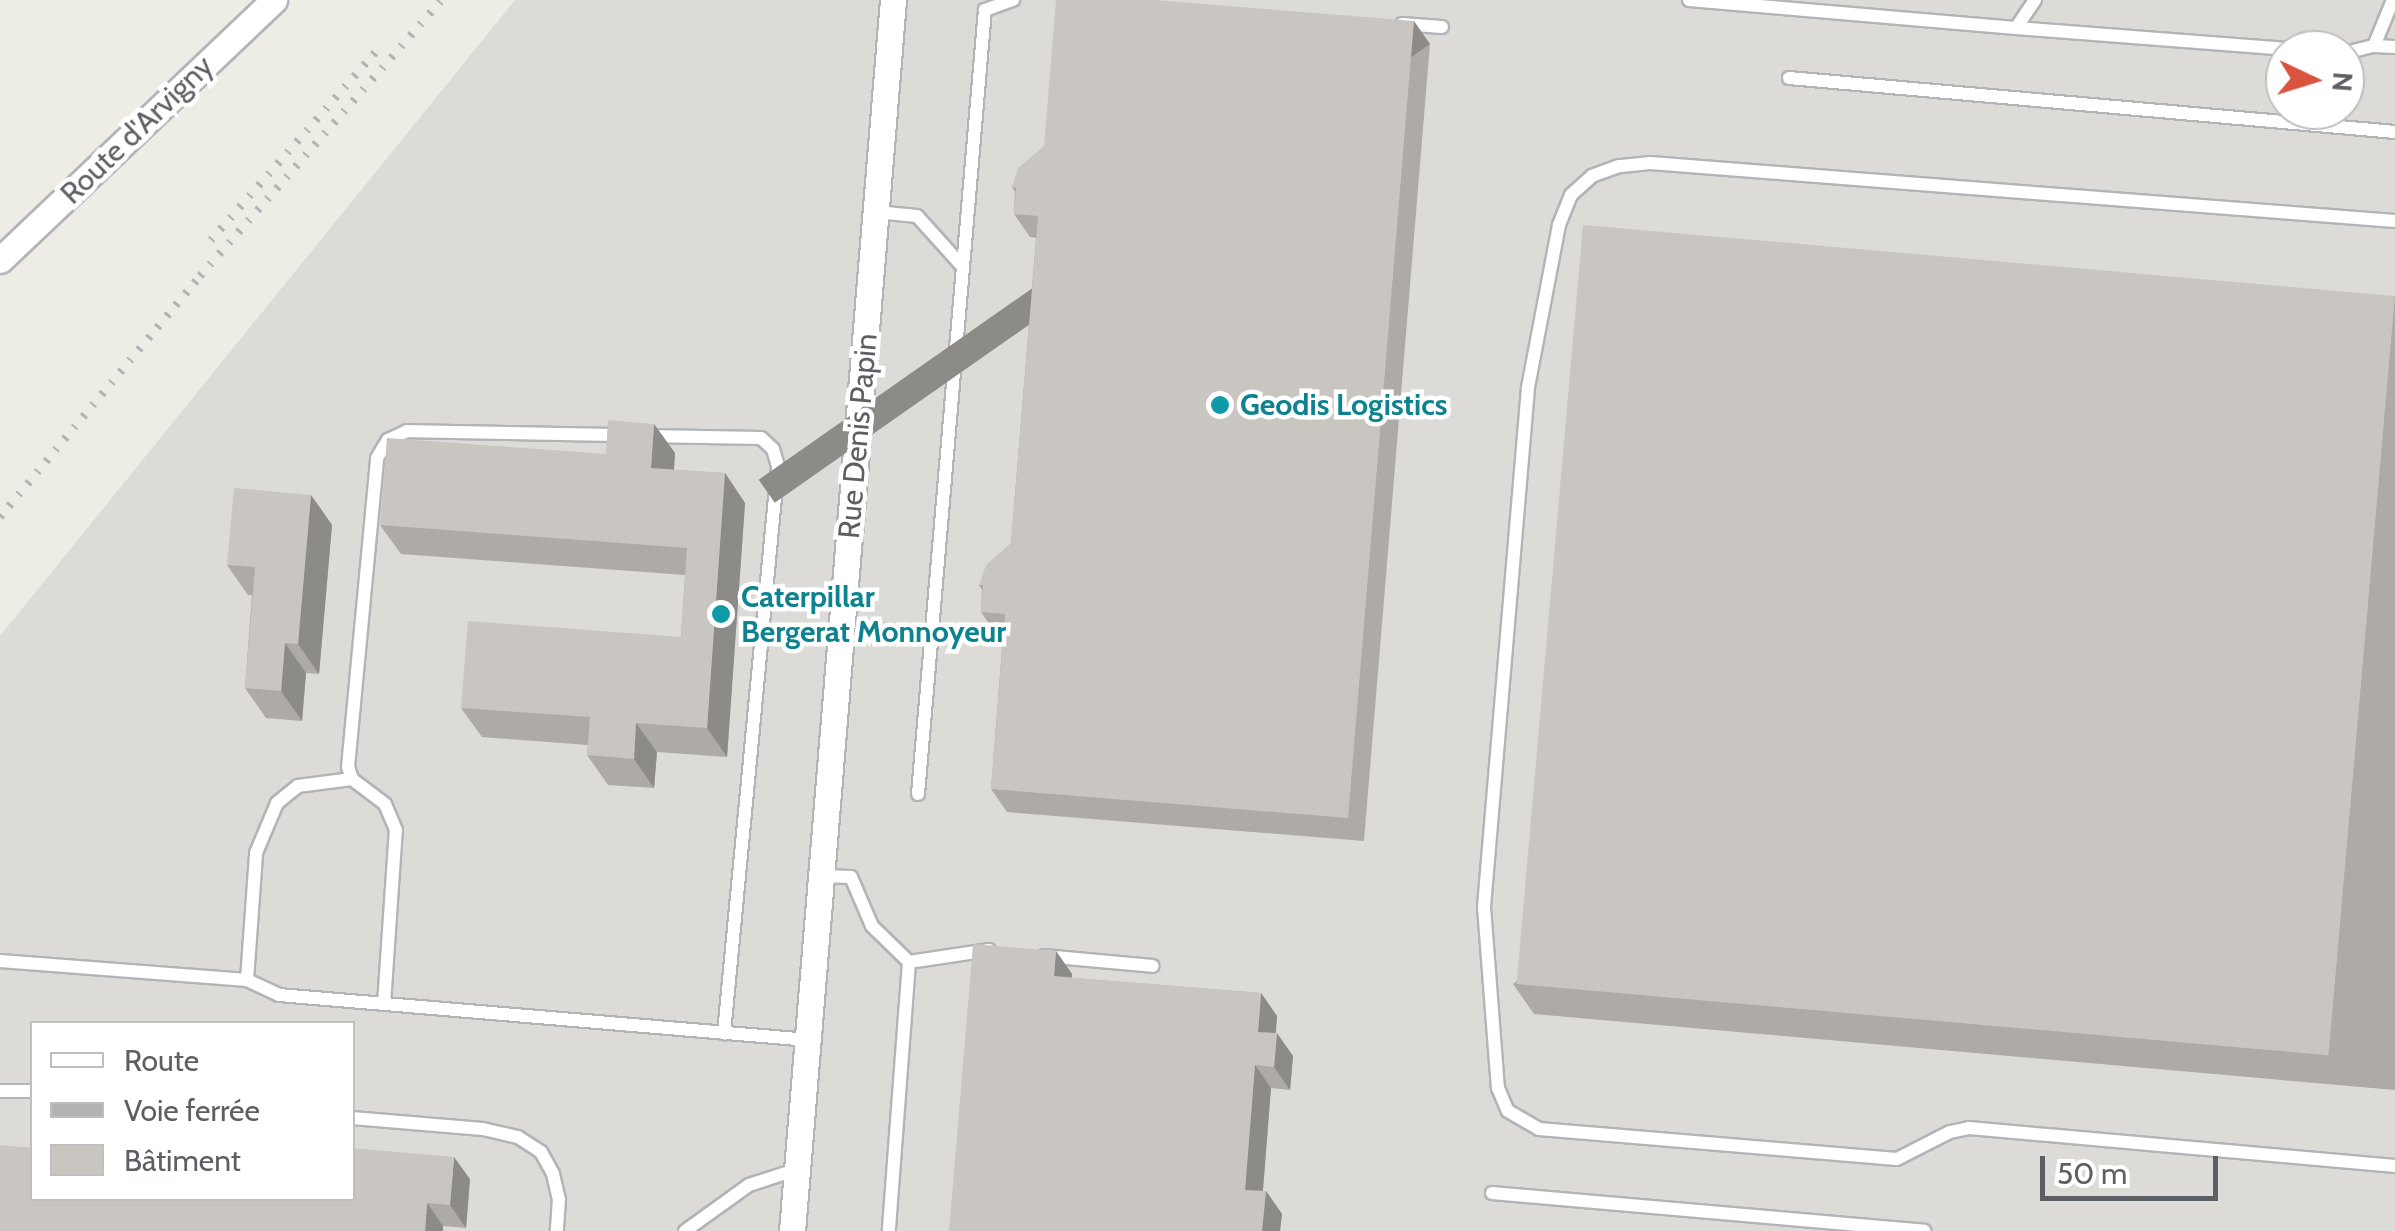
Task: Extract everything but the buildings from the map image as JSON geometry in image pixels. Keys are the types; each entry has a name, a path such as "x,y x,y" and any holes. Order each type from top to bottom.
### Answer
{"street":[{"name":"Route d'Arvigny","path":"0,260 274,0"},
{"name":"Rue Denis Papin","path":"792,1231 893,0"}],"lane":[{"path":"918,794 985,10 1014,0"},
{"path":"1689,0 2265,47"},
{"path":"2016,28 2035,0"},
{"path":"2374,46 2393,0"},
{"path":"1383,23 1442,27"},
{"path":"2365,48 2395,46"},
{"path":"1789,78 2395,132"},
{"path":"2395,221 1650,163 1619,166 1592,176 1571,195 1559,225 1528,388 1484,907 1498,1088 1508,1111 1539,1130 1897,1159 1950,1132 1970,1128 2395,1166"},
{"path":"876,212 917,216 963,267"},
{"path":"384,1004 396,830 385,804 352,780 348,767 377,458 388,440 407,431 760,438 772,449 778,466 724,1033"},
{"path":"246,980 256,853 277,803 298,786 352,780"},
{"path":"823,876 851,877 872,926 909,962 941,960 976,949 996,951"},
{"path":"1035,955 1154,966"},
{"path":"0,961 246,980 279,996 809,1040"},
{"path":"889,1231 909,962"},
{"path":"0,1091 30,1092"},
{"path":"355,1118 483,1129 518,1137 542,1152 553,1174 559,1199 557,1231"},
{"path":"685,1231 749,1185 798,1169"},
{"path":"1492,1193 1924,1231"}],"shaded area":[{"path":"515,0 2395,0 2395,1231 0,1231 0,636"}],"railway":[{"path":"0,517 200,276 442,0"},
{"path":"211,240 379,48"}],"place":[{"name":"Geodis Logistics","path":"1220,405"},
{"name":"Caterpillar Bergerat Monnoyeur","path":"721,614"}]}
